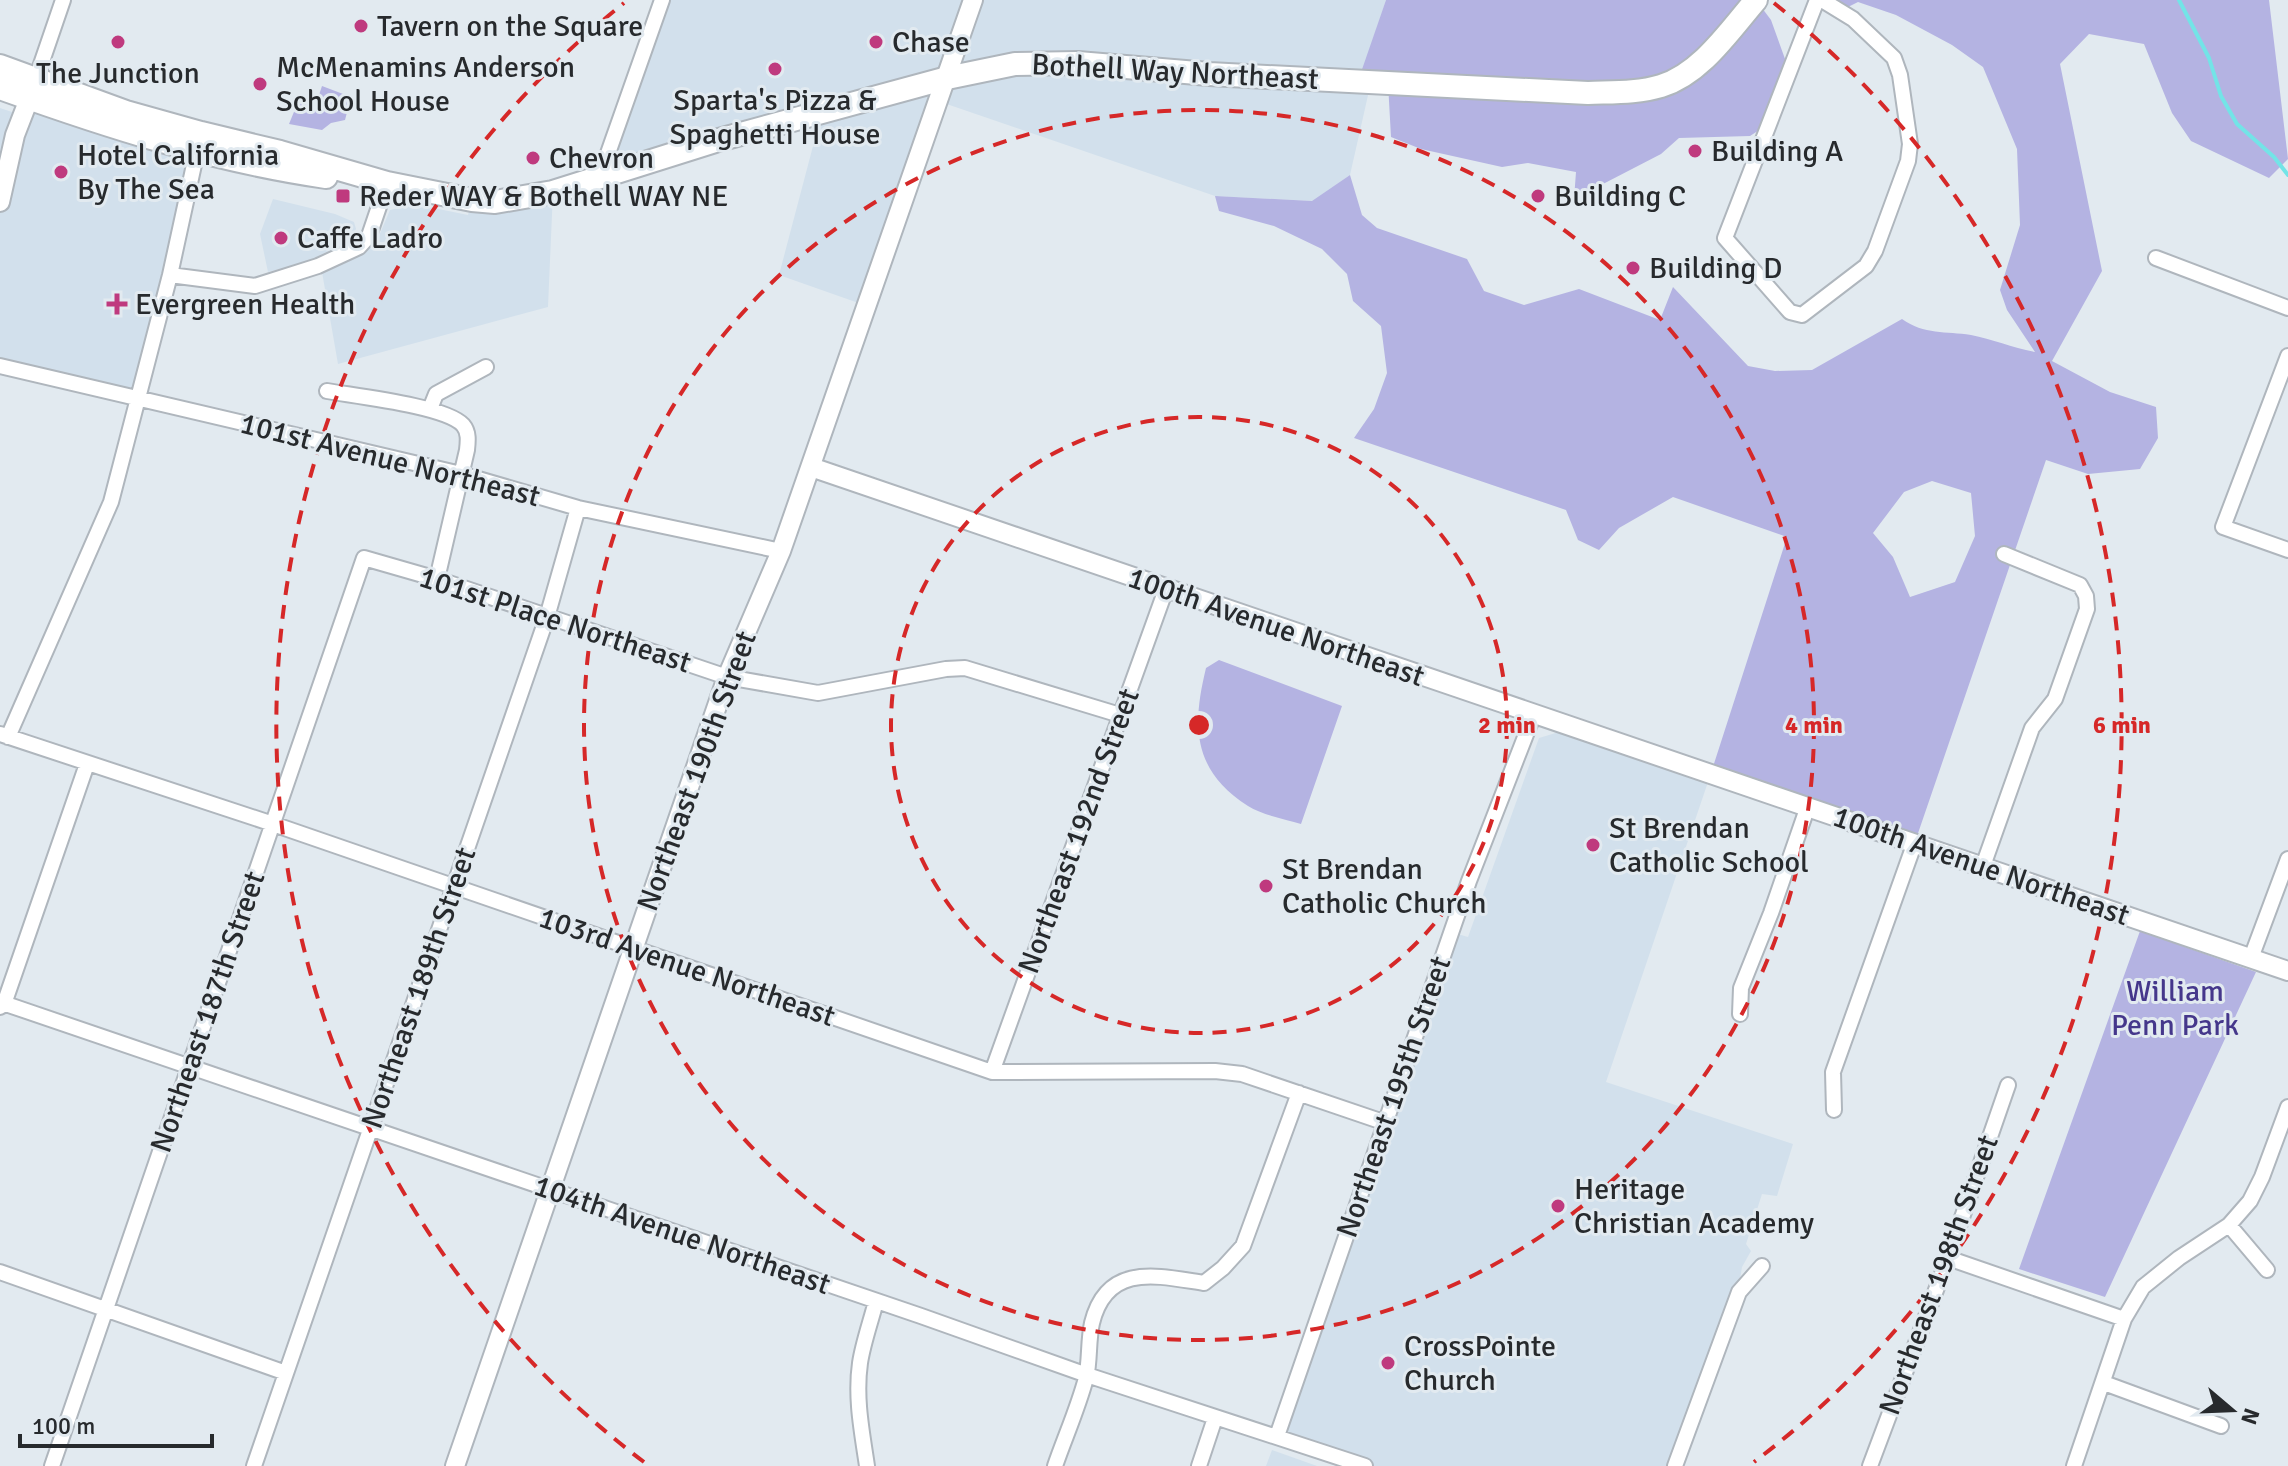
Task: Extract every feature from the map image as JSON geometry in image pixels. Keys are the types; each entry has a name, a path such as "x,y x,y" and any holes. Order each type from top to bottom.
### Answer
{"main road":[{"name":"Bothell Way Northeast","path":"0,66 140,116 387,183 495,202 531,197 715,141 947,78 1015,64 1078,63 1588,93 1631,91 1661,86 1684,76 1756,0"},
{"name":"Bothell Way Northeast","path":"0,88 35,81 123,130 281,171 387,183"}],"street":[{"path":"0,202 15,135 63,0"},
{"path":"35,81 52,57 73,0"},
{"path":"600,176 662,0"},
{"name":"Northeast 190th Street","path":"455,1466 727,677 781,551 973,0"},
{"path":"1819,0 1853,19 1894,58 1900,75 1910,144 1908,161 1875,251 1866,266 1802,315 1790,312 1725,238 1819,0"},
{"path":"4,735 111,502 170,275 197,151"},
{"path":"170,275 255,286 318,266 359,247 369,236 387,183"},
{"path":"2156,258 2288,308"},
{"path":"2288,356 2223,527 2288,550"},
{"name":"101st Avenue Northeast","path":"0,366 461,474 578,508 781,551"},
{"path":"430,409 436,394 486,367"},
{"path":"327,391 430,409 462,424 468,436 437,579"},
{"name":"100th Avenue Northeast","path":"811,467 2288,971"},
{"name":"Northeast 189th Street","path":"254,1466 547,617 578,508"},
{"path":"1983,866 2032,728 2055,699 2087,609 2086,596 2080,585 2004,554"},
{"name":"101st Place Northeast","path":"364,558 437,579 727,677 818,693 965,668 1120,715"},
{"name":"Northeast 187th Street","path":"52,1466 364,558"},
{"name":"Northeast 192nd Street","path":"992,1072 1166,589"},
{"name":"Northeast 195th Street","path":"1277,1436 1469,881 1534,714"},
{"name":"103rd Avenue Northeast","path":"4,735 273,824 992,1072 1215,1071 1242,1074 1386,1123"},
{"path":"1,1004 87,764"},
{"path":"1740,1014 1741,988 1808,806"},
{"path":"1834,1110 1833,1072 1915,842"},
{"path":"2251,958 2288,859"},
{"name":"104th Avenue Northeast","path":"1,1004 1087,1375 1365,1466"},
{"name":"Northeast 198th Street","path":"1870,1466 1948,1258 2008,1085"},
{"path":"1055,1466 1087,1375 1093,1320 1103,1298 1120,1283 1145,1274 1204,1283 1223,1268 1243,1246 1299,1093"},
{"path":"2074,1466 2124,1319 2143,1287 2179,1258 2229,1225 2250,1201 2287,1116"},
{"path":"2229,1225 2267,1270"},
{"path":"1948,1258 2124,1319"},
{"path":"1675,1466 1739,1292 1762,1266"},
{"path":"0,1272 286,1373"},
{"path":"867,1466 858,1407 859,1379 860,1361 876,1301"},
{"path":"2104,1383 2221,1426"},
{"path":"1199,1466 1215,1418"}],"shaded area":[{"path":"662,0 1386,0 1359,81 1371,82 1350,175 1313,201 1215,196 935,100 867,306 779,275 822,112 600,176"},
{"path":"29,104 192,165 139,400 0,366 0,108 21,115"},
{"path":"553,192 548,307 338,364 322,272 364,253 376,243 390,210 414,204 468,215 472,200"},
{"path":"273,199 335,214 354,222 356,229 349,240 308,262 268,272 260,234"},
{"name":"Heritage Christian Academy","path":"1559,732 1708,782 1606,1082 1793,1144 1777,1196 1762,1194 1746,1244 1751,1251 1742,1267 1738,1292 1675,1466 1361,1466 1277,1436 1451,932 1468,937 1539,738"},
{"path":"1272,1450 1317,1466 1266,1466"}],"green space":[{"path":"1386,0 1756,0 1771,20 1789,70 1767,125 1750,136 1679,138 1661,154 1574,199 1576,172 1528,163 1502,167 1421,149 1391,137 1388,83 1358,81"},
{"path":"1822,0 2269,0 2288,159 2269,178 2191,141 2172,113 2144,44 2089,34 2060,64 2102,271 2052,361 2110,392 2156,407 2158,438 2140,469 2088,474 2046,460 1915,842 1711,773 1787,537 1673,497 1619,528 1599,550 1578,540 1566,510 1354,438 1374,409 1387,373 1381,326 1353,301 1347,274 1322,249 1274,226 1219,211 1215,196 1312,201 1350,175 1362,215 1377,228 1467,259 1484,291 1524,305 1579,289 1660,320 1673,287 1748,366 1775,371 1812,370 1902,319 1927,330 1971,335 2035,352 2007,310 2000,290 2020,225 2017,149 1983,67 1952,45 1896,15 1858,2 1840,11","holes":["1932,481 1971,493 1975,536 1955,582 1910,597 1893,557 1873,533 1904,492"]},
{"path":"322,86 351,97 345,120 331,123 322,130 289,124 298,102 315,107"},
{"path":"1219,660 1342,706 1301,824 1248,806 1230,792 1206,762 1198,728 1201,689 1206,668"},
{"name":"William Penn Park","path":"2140,931 2256,972 2105,1297 2019,1269"}],"waterway":[{"path":"2179,0 2209,58 2221,96 2237,124 2274,157 2288,175"}],"place":[{"name":"Tavern on the Square","path":"361,26"},
{"name":"The Junction","path":"118,42"},
{"name":"Chase","path":"876,42"},
{"name":"Sparta's Pizza & Spaghetti House","path":"775,69"},
{"name":"McMenamins Anderson School House","path":"260,84"},
{"name":"Building A","path":"1695,151"},
{"name":"Chevron","path":"533,158"},
{"name":"Hotel California By The Sea","path":"61,172"},
{"name":"Reder WAY & Bothell WAY NE","path":"343,196"},
{"name":"Building C","path":"1538,196"},
{"name":"Caffe Ladro","path":"281,238"},
{"name":"Building D","path":"1633,268"},
{"name":"Evergreen Health","path":"117,304"},
{"name":"St Brendan Catholic School","path":"1593,845"},
{"name":"St Brendan Catholic Church","path":"1266,886"},
{"name":"Heritage Christian Academy","path":"1558,1206"},
{"name":"CrossPointe Church","path":"1388,1363"}]}
